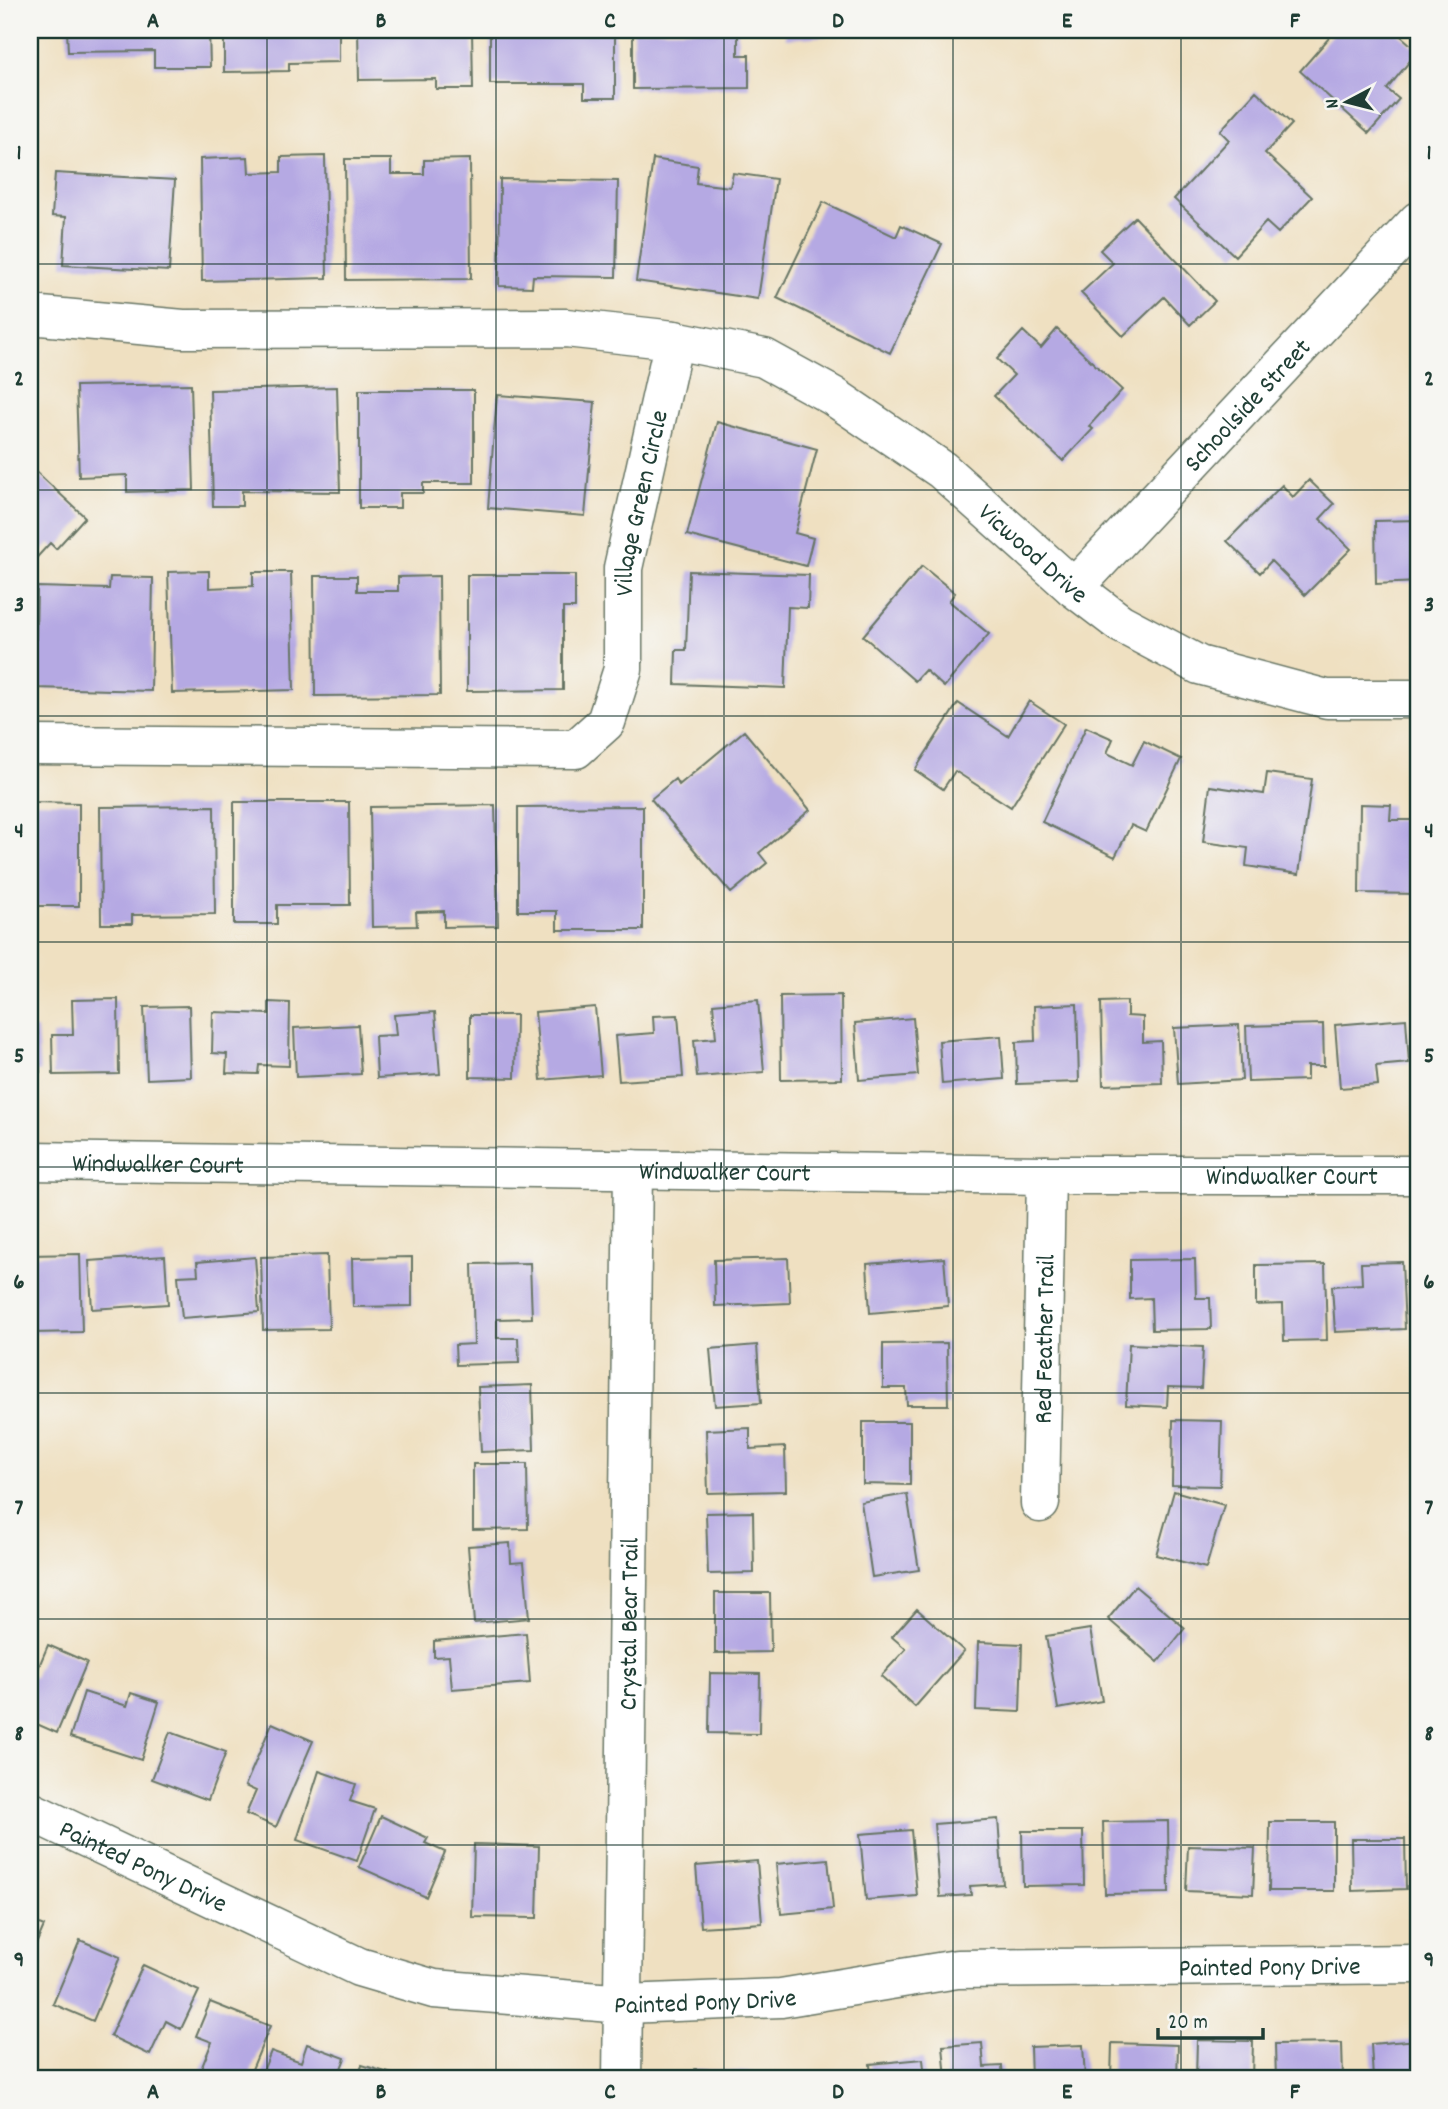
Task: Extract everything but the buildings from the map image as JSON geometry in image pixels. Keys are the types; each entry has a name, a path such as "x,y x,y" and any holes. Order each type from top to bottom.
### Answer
{"street":[{"name":"Schoolside Street","path":"1074,588 1418,221"},
{"path":"30,315 183,328 566,328 674,340"},
{"name":"Vicwood Drive","path":"674,340 764,358 833,396 942,470 1074,588 1120,623 1199,664 1327,699 1418,699"},
{"name":"Village Green Circle","path":"30,745 576,749 606,722 623,669 624,568 674,340"},
{"name":"Windwalker Court","path":"30,1161 1046,1175 1418,1175"},
{"name":"Crystal Bear Trail","path":"622,2079 633,1169"},
{"name":"Red Feather Trail","path":"1040,1503 1046,1175"},
{"name":"Painted Pony Drive","path":"30,1811 359,1967 434,1989 625,2004 781,1998 957,1969 1418,1964"}]}
